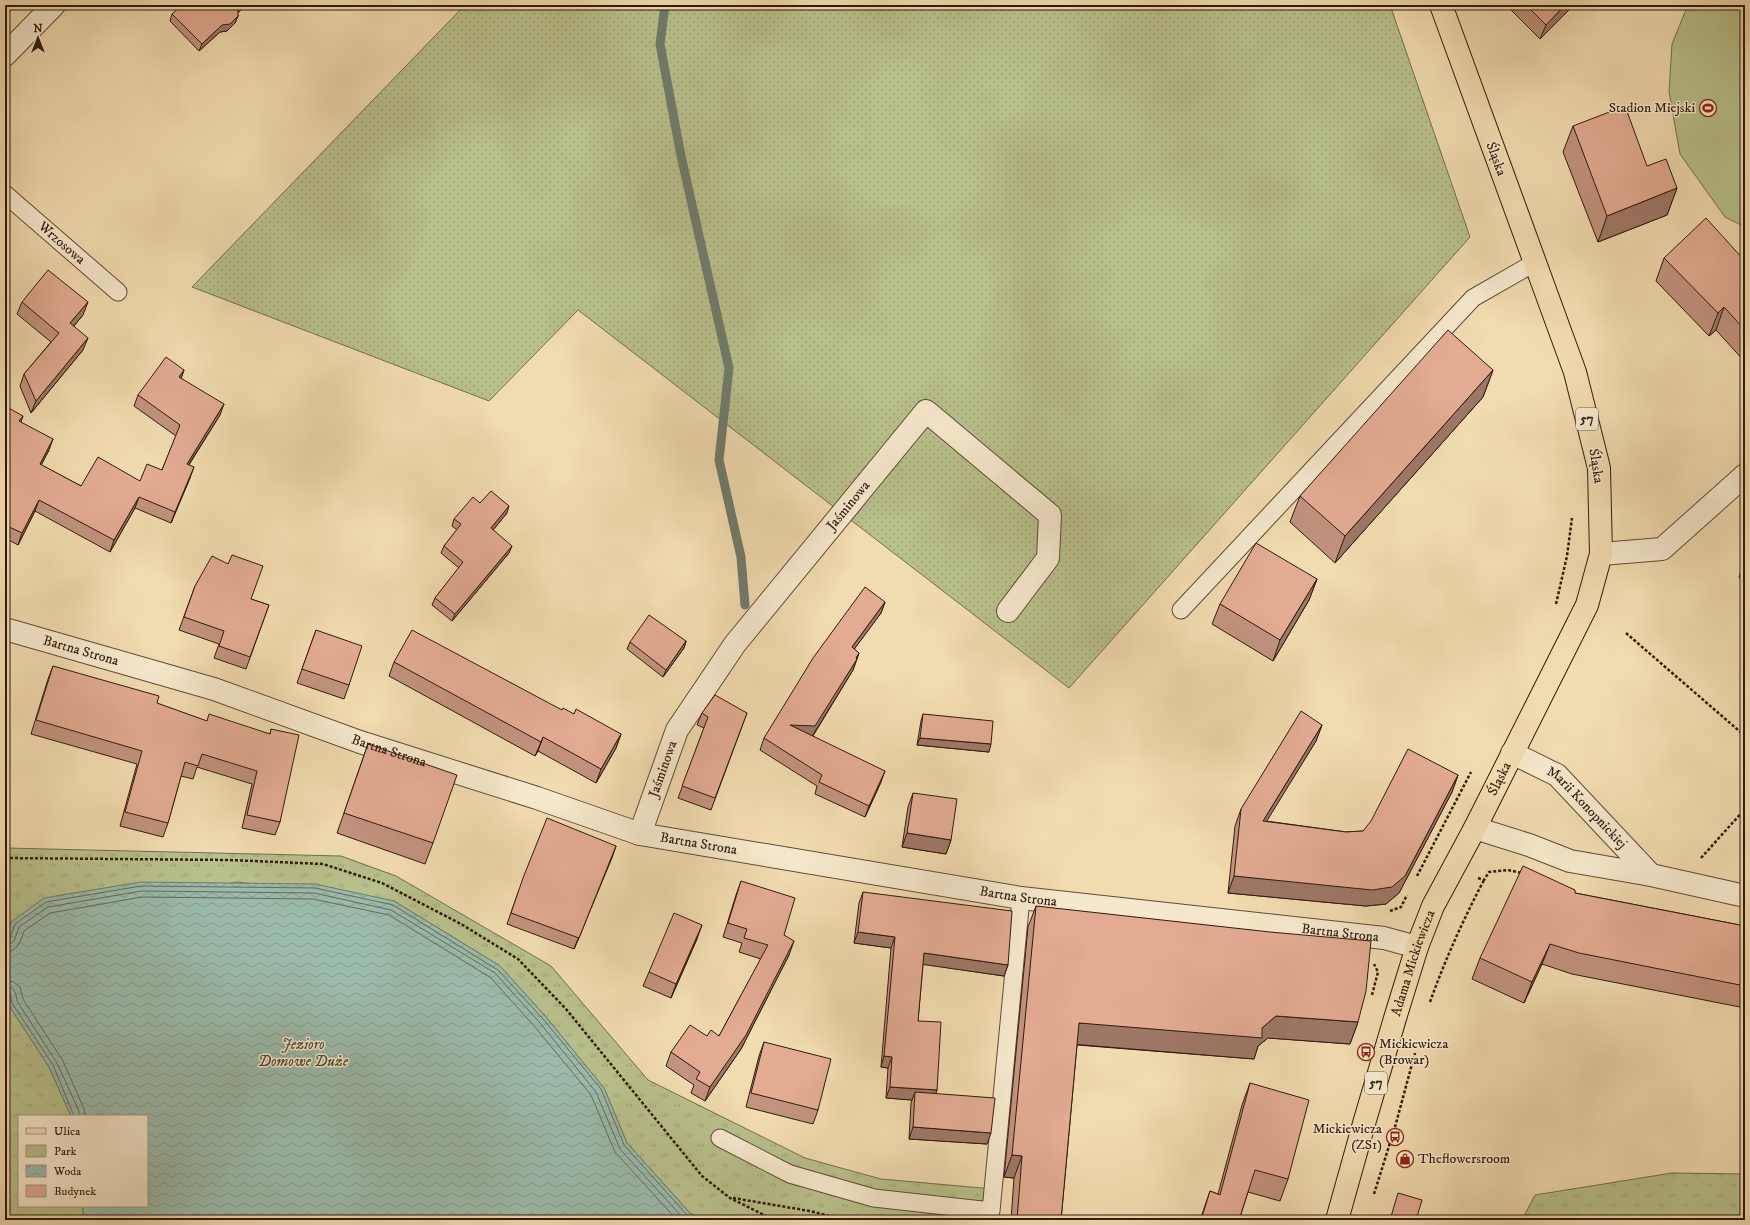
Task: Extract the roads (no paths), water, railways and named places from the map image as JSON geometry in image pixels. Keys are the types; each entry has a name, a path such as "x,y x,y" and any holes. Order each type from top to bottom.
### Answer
{"main road":[{"name":"Śląska","path":"1440,5 1575,372 1600,468 1601,554 1587,605 1475,828"},
{"name":"Adama Mickiewicza","path":"1337,1220 1365,1120 1417,947 1433,906 1475,828"}],"street":[{"path":"5,55 54,5"},
{"name":"Jaśminowa","path":"640,834 677,730 681,723 735,644 926,411 1050,515 1048,558 1008,611"},
{"path":"1601,554 1662,549 1745,475"},
{"name":"Bartna Strona","path":"5,629 214,689 360,742 537,798 640,834 1021,898 1384,938 1417,947"},
{"name":"Marii Konopnickiej","path":"1512,754 1557,775 1651,875"},
{"name":"Marii Konopnickiej","path":"1475,828 1529,845 1570,861 1651,875 1745,896"}],"lane":[{"name":"Wrzosowa","path":"5,194 118,292"},
{"path":"1181,610 1473,298 1534,263"},
{"path":"720,1138 790,1174 874,1198 991,1211 1021,898"}],"water":[{"name":"Jezioro Domowe Duże","path":"141,882 315,884 394,901 500,966 546,1017 604,1088 627,1143 690,1213 703,1220 83,1220 83,1207 148,1207 148,1115 71,1115 49,1067 8,1004 5,980 5,942 11,922 44,898"}],"waterway":[{"path":"665,5 660,44 681,156 729,368 719,460 741,557 745,605"}],"place":[{"name":"Stadion Miejski","path":"1708,108"},
{"name":"Mickiewicza (Browar)","path":"1366,1052"},
{"name":"Mickiewicza (ZS1)","path":"1395,1137"},
{"name":"Theflowersroom","path":"1405,1159"}]}
